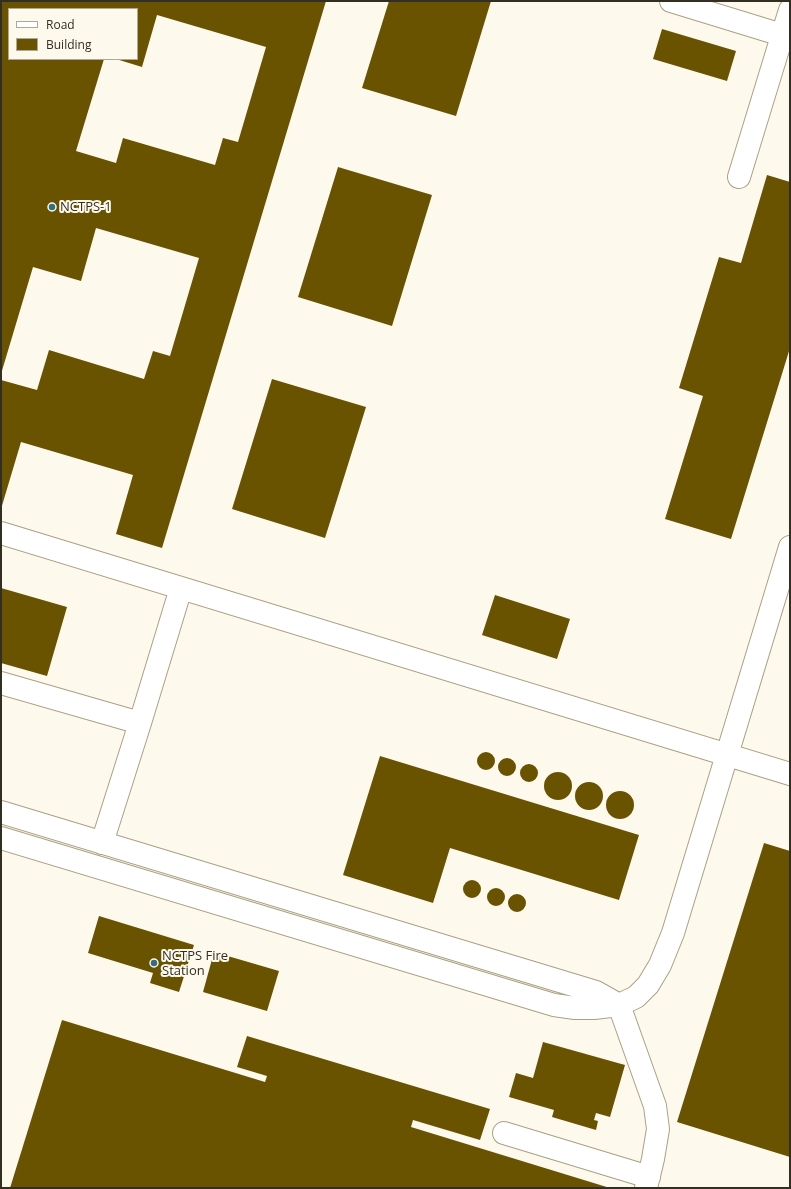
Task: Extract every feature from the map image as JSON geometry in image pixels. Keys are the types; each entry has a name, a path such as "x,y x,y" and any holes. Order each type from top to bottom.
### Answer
{"lane":[{"path":"671,1 782,36"},
{"path":"739,177 790,10"},
{"path":"1,533 790,774"},
{"path":"1,838 554,1005 575,1008 594,1008 619,1004 636,997 648,985 660,965 673,933 790,547"},
{"path":"102,843 181,588"},
{"path":"1,683 140,724"},
{"path":"1,812 596,992 619,1004 655,1106 658,1129 647,1182 504,1133"}],"building":[{"path":"1,1 326,1 162,548 116,534 133,475 21,442 1,509 1,380 37,390 49,350 144,379 153,351 170,356 199,258 96,228 81,281 33,267 1,374","holes":["8,8 138,8 138,60 119,60 142,67 157,15 266,47 238,142 223,138 215,165 123,138 116,163 76,151 104,60 8,60"]},
{"path":"389,1 491,1 456,116 362,88"},
{"path":"662,29 736,51 727,81 653,59"},
{"path":"338,167 432,195 392,326 298,297"},
{"path":"767,175 790,182 790,348 731,539 665,519 703,396 679,388 719,257 741,263"},
{"path":"272,379 366,407 325,538 232,509"},
{"path":"1,588 67,607 47,676 1,663"},
{"path":"495,595 570,619 557,659 482,635"},
{"path":"486,752 492,755 495,761 492,767 486,770 480,767 477,761 480,755"},
{"path":"380,756 639,835 619,900 450,848 433,903 343,875"},
{"path":"507,758 513,761 516,767 513,773 507,776 501,773 498,767 501,761"},
{"path":"529,764 535,767 538,773 535,779 529,782 523,779 520,773 523,767"},
{"path":"558,772 568,776 572,786 568,796 558,800 548,796 544,786 548,776"},
{"path":"589,782 599,786 603,796 599,806 589,810 579,806 575,796 579,786"},
{"path":"620,791 630,795 634,805 630,815 620,819 610,815 606,805 610,795"},
{"path":"764,843 790,851 790,1157 677,1122"},
{"path":"472,880 478,883 481,889 478,895 472,898 466,895 463,889 466,883"},
{"path":"496,888 502,891 505,897 502,903 496,906 490,903 487,897 490,891"},
{"path":"517,894 523,897 526,903 523,909 517,912 511,909 508,903 511,897"},
{"name":"NCTPS Fire Station","path":"99,916 194,945 179,992 150,983 153,973 88,953"},
{"path":"214,952 279,971 267,1011 203,992"},
{"path":"62,1020 265,1082 267,1076 237,1067 247,1036 490,1109 480,1140 413,1120 411,1127 610,1188 10,1188"},
{"path":"543,1042 625,1065 610,1117 596,1113 594,1120 598,1121 596,1130 552,1117 554,1110 509,1097 516,1073 533,1078"}],"place":[{"name":"NCTPS-1","path":"52,207"},
{"name":"NCTPS Fire Station","path":"154,963"}]}
